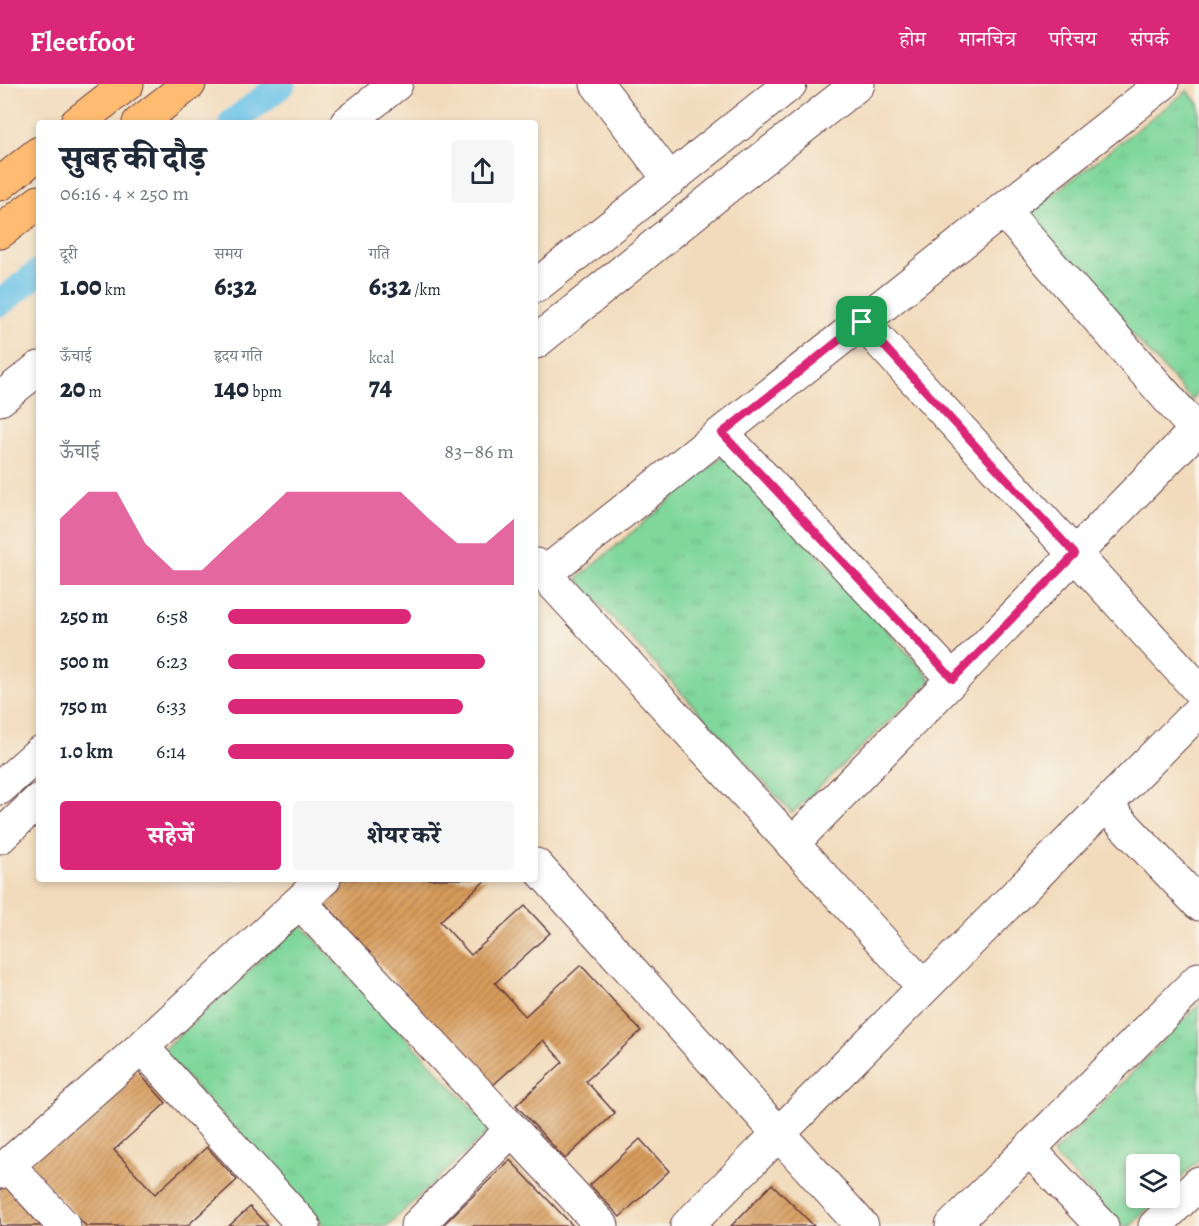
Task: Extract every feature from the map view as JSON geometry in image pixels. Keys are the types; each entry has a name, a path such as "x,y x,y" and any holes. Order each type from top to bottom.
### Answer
{"main road":[{"path":"81,120 127,84"},
{"path":"143,120 189,84"},
{"path":"0,184 36,155"},
{"path":"0,232 36,204"}],"street":[{"path":"351,120 396,84"},
{"path":"597,84 670,180"},
{"path":"538,284 790,84"},
{"path":"538,340 858,84"},
{"path":"924,987 540,570 722,433 1162,84"},
{"path":"792,844 1197,428 1003,210"},
{"path":"862,322 1199,690"},
{"path":"0,399 36,370"},
{"path":"722,433 953,679"},
{"path":"687,1226 1199,711"},
{"path":"0,788 36,756"},
{"path":"0,837 36,803"},
{"path":"1105,805 1199,904"},
{"path":"538,866 862,1226"},
{"path":"64,1226 4,1169 142,1047 321,882"},
{"path":"300,902 602,1226"},
{"path":"952,1226 1199,979"},
{"path":"142,1047 304,1226"},
{"path":"417,1226 512,1129"},
{"path":"1029,1149 1102,1226"},
{"path":"1155,1226 1199,1183"}],"green space":[{"path":"1187,91 1199,104 1199,392 1192,400 1025,216"},
{"path":"726,453 932,680 792,813 577,579"},
{"path":"300,923 491,1129 387,1226 324,1226 162,1051"},
{"path":"1199,1004 1199,1160 1180,1178 1180,1154 1126,1154 1126,1208 1149,1208 1130,1226 1123,1226 1053,1154"}],"building":[{"path":"339,882 484,882 440,921 471,955 525,906 550,933 495,983 525,1016 581,965 641,1031 586,1081 615,1113 565,1159 516,1105 563,1062 543,1040 491,1087 321,899"},
{"path":"134,1067 166,1103 114,1150 155,1194 207,1147 237,1180 187,1226 86,1226 29,1164"},
{"path":"640,1139 669,1171 620,1217 590,1185"},
{"path":"510,1160 573,1226 442,1226"},
{"path":"0,1181 41,1226 0,1226"},
{"path":"772,1184 814,1226 731,1226"},
{"path":"250,1207 268,1226 229,1226"}],"waterway":[{"path":"236,120 282,84"},
{"path":"0,303 36,274"}],"route":[{"path":"862,322 1075,554 953,679 722,433 862,322"}]}
